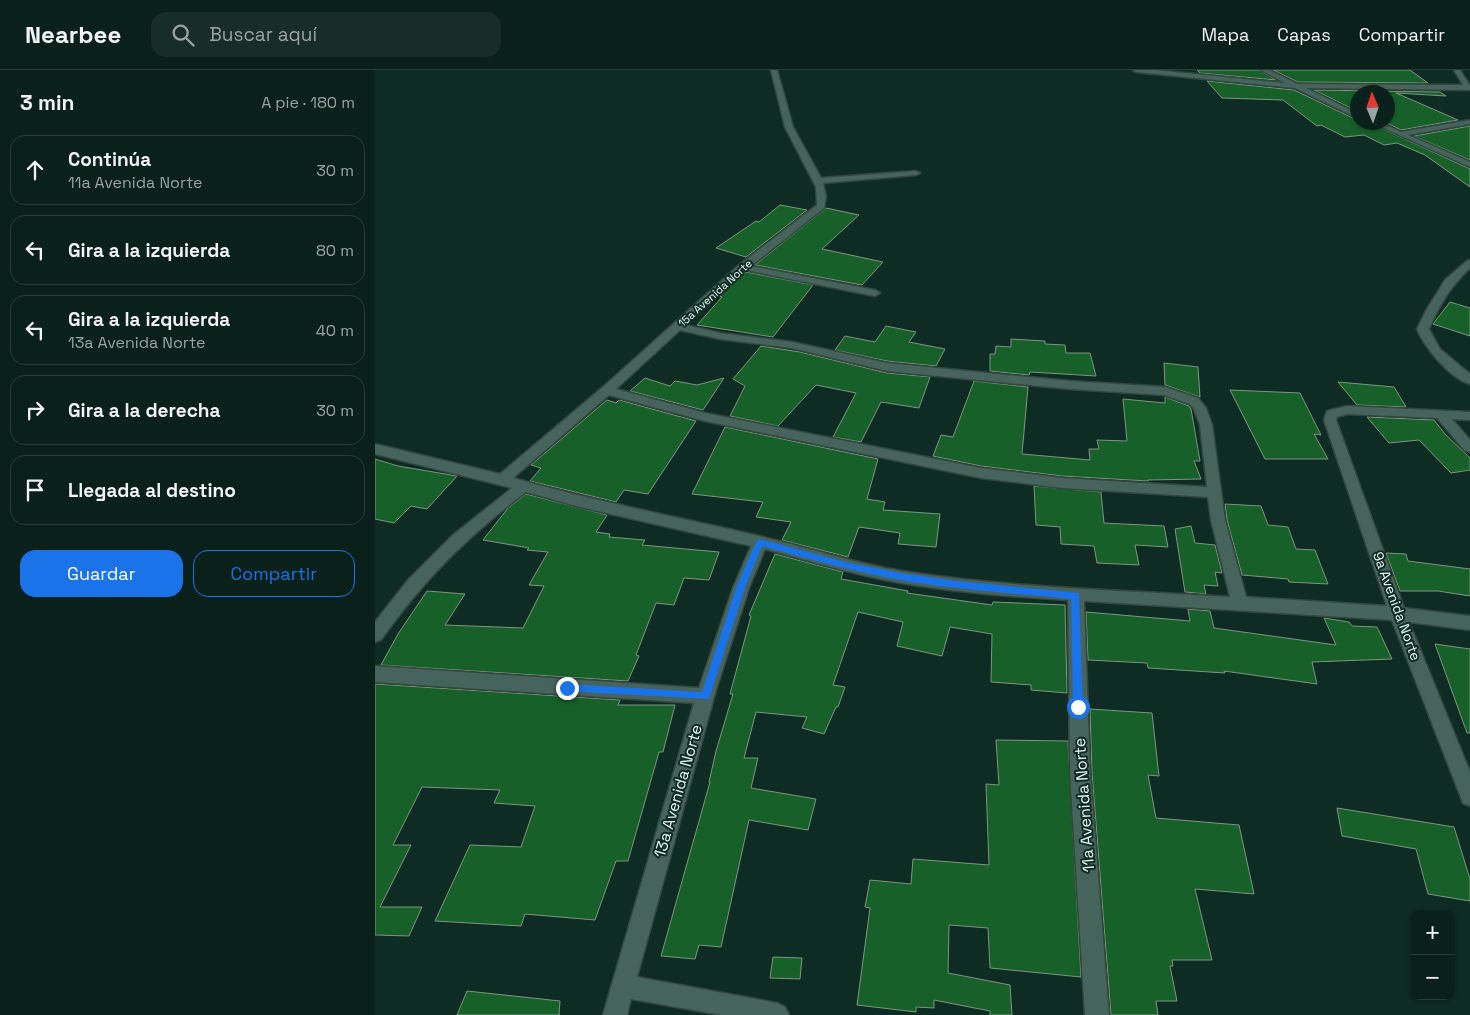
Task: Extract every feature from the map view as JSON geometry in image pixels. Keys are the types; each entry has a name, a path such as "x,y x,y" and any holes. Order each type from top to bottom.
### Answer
{"street":[{"name":"15a Avenida Norte","path":"502,480 607,390 743,268 821,206 822,194 789,129 774,70"},
{"path":"1137,70 1295,86 1469,88"},
{"path":"1264,70 1350,113"},
{"path":"1457,70 1469,88"},
{"path":"1400,134 1470,122"},
{"path":"1391,130 1470,165"},
{"path":"816,182 916,173"},
{"path":"1470,263 1449,282 1432,309 1423,330 1428,342 1436,351 1470,380"},
{"path":"743,268 875,293"},
{"path":"678,326 720,336 792,345 887,367 1052,383 1149,389 1175,393 1194,401 1203,415 1214,494 1225,551 1240,605"},
{"path":"607,390 669,410 707,419 1003,477 1073,484 1171,488 1214,494"},
{"name":"9a Avenida Norte","path":"1442,416 1358,409 1338,411 1331,414 1330,420 1398,614 1470,796"},
{"path":"1442,416 1470,416"},
{"path":"1442,416 1470,448"},
{"path":"375,449 502,480 580,502 760,542 836,563 901,577 957,585 1076,596 1398,614 1470,623"},
{"path":"375,635 408,591 458,539 524,486"},
{"name":"13a Avenida Norte","path":"615,1015 705,696 741,588 760,542"},
{"name":"11a Avenida Norte","path":"1076,596 1080,772 1097,1015"},
{"path":"375,674 705,696"},
{"path":"623,986 777,1015"}],"building":[{"path":"1197,70 1259,70 1276,80 1200,73"},
{"path":"1273,70 1410,70 1428,83 1298,82"},
{"path":"1207,81 1294,90 1350,117 1350,130 1385,130 1470,169 1470,187 1425,155 1397,143 1384,145 1364,135 1345,137 1321,125 1317,126 1283,100 1222,98"},
{"path":"1314,90 1350,91 1350,108"},
{"path":"1395,91 1440,92 1446,96 1396,93 1458,120 1401,130 1395,127"},
{"path":"1470,126 1470,160 1414,136"},
{"path":"780,205 807,210 746,257 716,248 756,221 759,222"},
{"path":"826,208 859,215 822,249 883,262 862,285 755,265"},
{"path":"746,272 813,285 773,337 697,325 722,297 719,296"},
{"path":"1450,302 1470,308 1470,336 1433,324"},
{"path":"886,326 916,332 909,342 945,349 936,366 887,361 835,350 845,336 875,342"},
{"path":"1011,339 1045,341 1045,344 1065,345 1066,353 1090,353 1096,376 1030,372 1029,375 990,371 990,354 995,354 996,346 1011,347"},
{"path":"761,346 800,352 887,373 930,377 919,408 881,402 861,442 833,437 856,393 816,385 778,426 730,416 745,386 733,379"},
{"path":"1164,363 1198,367 1200,397 1165,385"},
{"path":"645,378 670,386 675,381 697,385 724,378 703,410 630,391"},
{"path":"974,381 1028,387 1022,454 1090,460 1089,449 1099,449 1097,440 1127,441 1123,399 1165,403 1165,397 1189,406 1200,461 1194,461 1201,479 1148,481 1062,476 981,466 933,456 941,435 953,437"},
{"path":"1338,382 1394,387 1406,407 1357,405"},
{"path":"1230,390 1300,393 1321,435 1314,434 1328,459 1265,459"},
{"path":"607,400 616,403 619,400 696,421 648,494 624,490 616,502 530,481 541,468 531,465"},
{"path":"1367,417 1434,420 1445,434 1470,458 1470,470 1451,473 1419,440 1389,443"},
{"path":"725,427 878,459 867,499 885,502 883,510 940,514 936,547 898,544 900,533 859,527 848,557 782,540 791,522 756,517 763,502 692,494"},
{"path":"375,459 398,466 457,476 427,509 411,506 394,523 375,519"},
{"path":"1034,486 1101,492 1104,523 1164,526 1168,547 1135,545 1139,565 1097,563 1094,546 1061,544 1060,527 1036,525"},
{"path":"526,494 607,515 596,532 610,534 609,537 645,540 642,545 719,552 709,580 684,578 674,605 656,603 636,655 639,656 628,681 381,665 398,634 427,591 465,594 445,625 523,628 544,586 529,585 548,552 527,550 529,548 483,540 508,508"},
{"path":"1225,504 1261,506 1268,525 1288,527 1296,549 1315,550 1328,584 1289,582 1288,579 1242,575 1227,520"},
{"path":"1191,526 1195,543 1215,545 1222,573 1215,572 1218,586 1204,585 1206,594 1185,592 1175,529"},
{"path":"1386,553 1406,554 1408,561 1470,569 1470,596 1438,591 1400,591"},
{"path":"775,554 843,572 841,579 908,591 907,593 992,605 993,602 1065,605 1067,693 1031,690 1031,685 991,682 992,634 950,627 942,656 897,646 903,622 858,612 833,685 845,687 838,707 836,707 824,734 802,728 807,717 756,712 744,758 758,758 751,788 816,799 808,830 749,820 721,947 699,945 695,959 661,956 733,694 730,694 751,616 749,615"},
{"path":"1188,609 1210,611 1214,628 1336,645 1324,618 1349,622 1352,626 1377,627 1392,659 1312,662 1317,684 1224,671 1225,673 1148,668 1147,663 1088,660 1086,612 1190,621"},
{"path":"1435,644 1470,649 1470,733 1467,733"},
{"path":"375,684 620,700 618,705 675,705 663,752 659,752 628,861 616,861 595,920 525,914 521,926 435,921 470,845 521,847 535,806 494,803 500,790 422,787 393,845 411,845 380,907 422,907 409,936 375,935"},
{"path":"1090,709 1152,713 1159,776 1148,775 1156,818 1239,825 1254,894 1195,889 1212,960 1172,960 1173,966 1170,966 1177,1001 1156,1001 1158,1015 1111,1015 1092,772"},
{"path":"996,740 1068,741 1081,977 990,968 988,928 949,925 948,973 1010,985 1012,1015 990,1015 990,1011 934,1000 934,1008 916,1007 916,1012 857,1005 870,908 865,907 870,880 911,884 913,859 989,865 986,784 999,785"},
{"path":"1337,808 1454,827 1470,879 1470,901 1428,894 1416,849 1342,836"},
{"path":"773,957 802,958 800,979 770,978"},
{"path":"467,991 560,1001 559,1015 457,1015"}],"route":[{"path":"567,688 705,696 750,562 760,542 799,554 901,577 957,585 1076,596 1078,707"}]}
